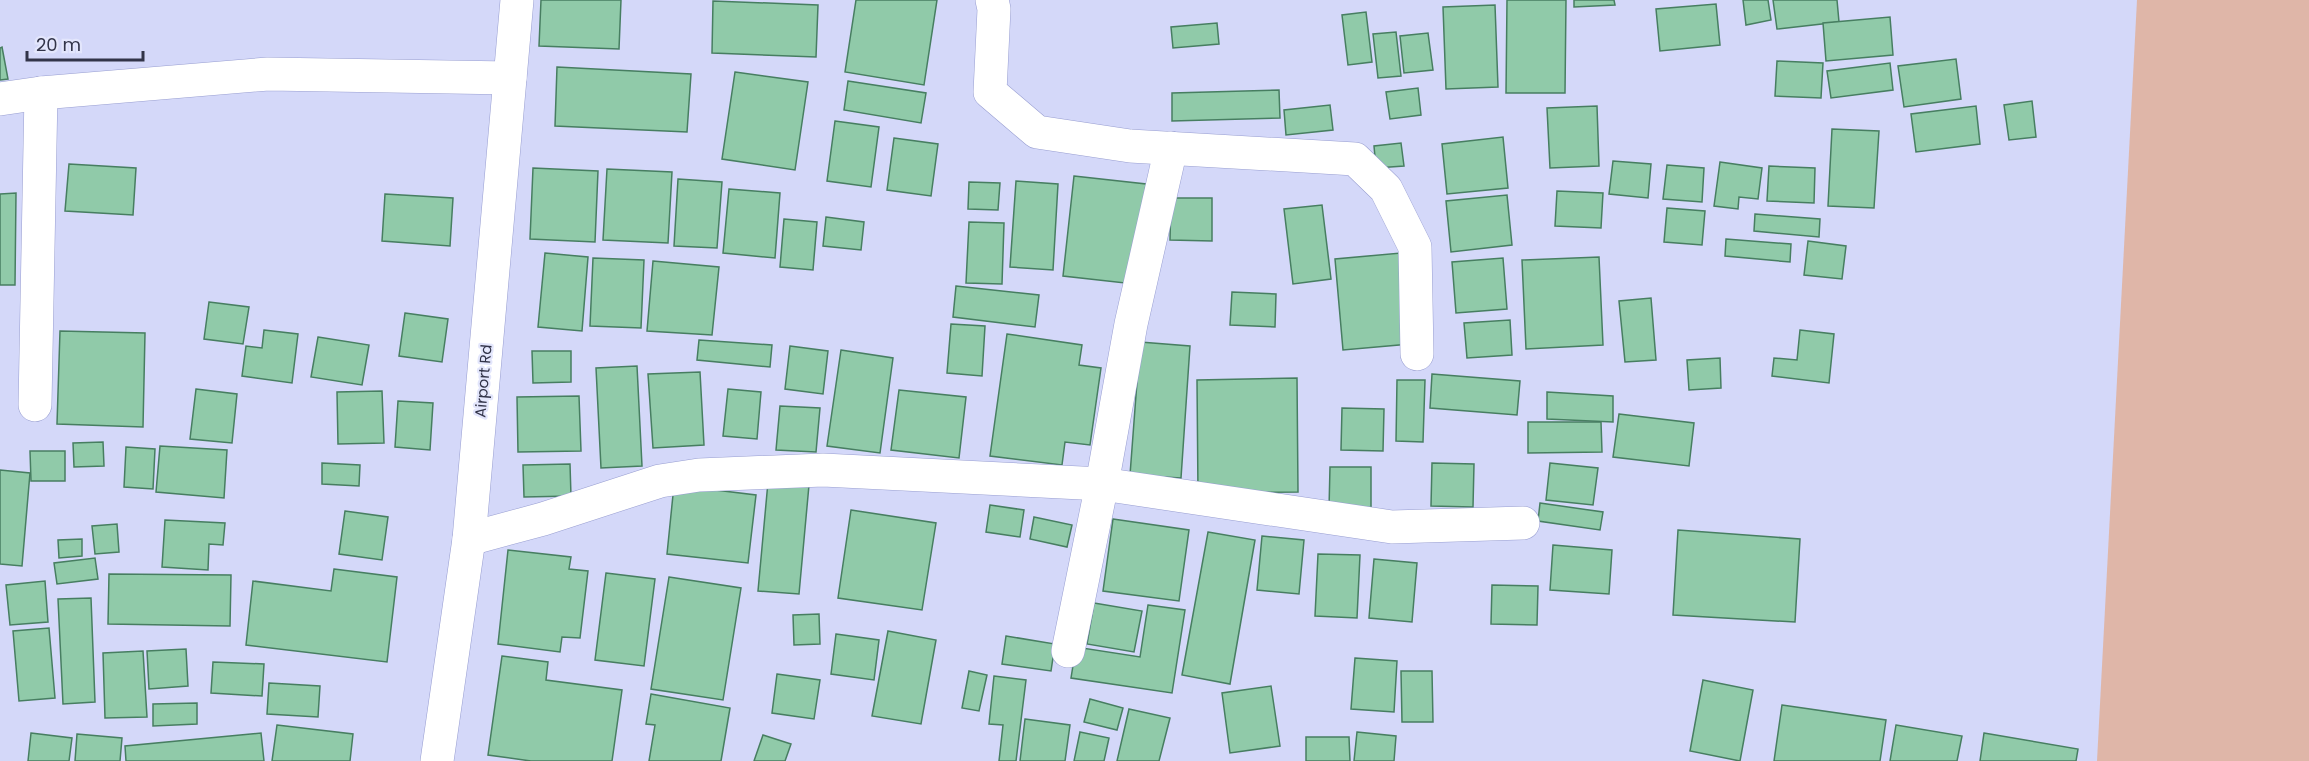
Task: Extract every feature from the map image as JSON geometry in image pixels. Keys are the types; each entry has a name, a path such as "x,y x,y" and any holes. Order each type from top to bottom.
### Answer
{"street":[{"name":"Airport Rd","path":"437,761 469,539 517,0"},
{"path":"992,0 994,9 990,92 1037,132 1130,146 1355,159 1386,189 1415,247 1417,354"},
{"path":"0,99 41,93 268,74 510,78"},
{"path":"35,405 41,93"},
{"path":"1068,651 1131,324 1171,148"},
{"path":"469,539 543,519 660,481 699,475 823,470 1102,484 1392,527 1523,523"}],"shaded area":[{"path":"2137,0 2309,0 2309,761 2097,761"}],"building":[{"path":"541,0 621,0 619,49 539,46"},
{"path":"856,0 937,0 924,85 845,72"},
{"path":"1507,0 1566,0 1565,93 1506,93"},
{"path":"1574,0 1614,0 1615,5 1574,7"},
{"path":"1743,0 1768,0 1771,20 1746,25"},
{"path":"1773,0 1837,0 1839,22 1777,29"},
{"path":"713,1 818,5 816,57 712,53"},
{"path":"1716,4 1720,45 1660,51 1656,9"},
{"path":"1495,5 1498,87 1446,89 1443,7"},
{"path":"1366,12 1372,62 1348,65 1342,15"},
{"path":"1890,17 1893,55 1826,61 1823,23"},
{"path":"1217,23 1219,44 1173,48 1171,27"},
{"path":"1396,32 1401,76 1378,78 1373,34"},
{"path":"1428,33 1433,70 1404,73 1400,36"},
{"path":"2,47 8,79 0,80 0,48"},
{"path":"1956,59 1961,99 1904,107 1898,66"},
{"path":"1777,61 1823,63 1821,98 1775,96"},
{"path":"1890,63 1893,90 1831,98 1827,71"},
{"path":"557,67 691,74 687,132 555,126"},
{"path":"735,72 808,82 795,170 722,159"},
{"path":"848,81 926,93 921,123 844,110"},
{"path":"1418,88 1421,115 1390,119 1386,92"},
{"path":"1279,90 1280,118 1172,121 1172,93"},
{"path":"2032,101 2036,137 2009,140 2004,105"},
{"path":"1330,105 1333,130 1286,135 1284,110"},
{"path":"1597,106 1599,166 1550,168 1547,108"},
{"path":"1976,106 1980,144 1916,152 1911,114"},
{"path":"835,121 879,127 871,187 827,181"},
{"path":"1832,129 1879,131 1874,208 1828,206"},
{"path":"1503,137 1508,188 1447,194 1442,144"},
{"path":"894,138 938,144 931,196 887,190"},
{"path":"1401,143 1404,166 1376,168 1374,146"},
{"path":"1613,161 1651,164 1648,198 1609,194"},
{"path":"1720,162 1762,168 1758,199 1739,197 1738,209 1714,206"},
{"path":"69,164 136,168 133,215 65,211"},
{"path":"1667,165 1704,168 1702,202 1663,199"},
{"path":"1769,166 1815,168 1814,203 1767,201"},
{"path":"533,168 598,171 595,242 530,239"},
{"path":"607,169 672,172 668,243 603,240"},
{"path":"1074,176 1146,184 1134,284 1063,276"},
{"path":"678,179 722,182 717,248 674,246"},
{"path":"1016,181 1058,184 1053,270 1010,267"},
{"path":"969,182 1000,183 998,210 968,209"},
{"path":"729,189 780,193 775,258 723,253"},
{"path":"1557,191 1603,193 1601,228 1555,226"},
{"path":"16,193 15,285 0,285 0,194"},
{"path":"385,194 453,198 450,246 382,241"},
{"path":"1507,195 1512,245 1451,252 1446,201"},
{"path":"1171,198 1212,198 1212,241 1170,240"},
{"path":"1322,205 1331,279 1293,284 1284,209"},
{"path":"1667,208 1705,211 1702,245 1664,242"},
{"path":"1755,214 1820,219 1819,237 1754,231"},
{"path":"826,217 864,222 861,250 823,246"},
{"path":"784,219 817,222 813,270 780,267"},
{"path":"969,222 1004,223 1002,284 966,283"},
{"path":"1726,239 1791,244 1790,262 1725,256"},
{"path":"1808,241 1846,246 1842,279 1804,275"},
{"path":"545,253 588,257 582,331 538,327"},
{"path":"1401,253 1410,344 1343,350 1335,259"},
{"path":"1599,257 1603,345 1526,349 1522,260"},
{"path":"593,258 644,260 641,328 590,326"},
{"path":"1503,258 1507,309 1456,313 1452,262"},
{"path":"653,261 719,267 712,335 647,331"},
{"path":"956,286 1039,295 1035,327 953,317"},
{"path":"1232,292 1276,294 1275,327 1230,325"},
{"path":"1651,298 1656,360 1625,362 1619,301"},
{"path":"209,302 249,307 243,344 204,339"},
{"path":"405,313 448,319 442,362 399,356"},
{"path":"1510,320 1512,355 1467,358 1464,323"},
{"path":"951,324 985,326 982,376 947,373"},
{"path":"264,330 298,334 292,383 242,376 246,346 262,348"},
{"path":"1800,330 1834,334 1829,383 1772,376 1774,358 1797,360"},
{"path":"60,331 145,333 143,427 57,424"},
{"path":"1007,334 1082,345 1079,365 1101,368 1090,445 1065,442 1062,465 990,456"},
{"path":"318,337 369,345 362,385 311,377"},
{"path":"699,340 772,345 770,367 697,360"},
{"path":"1140,342 1190,346 1181,478 1130,475"},
{"path":"790,346 828,351 823,394 785,389"},
{"path":"841,350 893,358 880,453 827,446"},
{"path":"532,351 571,351 571,382 533,383"},
{"path":"1720,358 1721,388 1689,390 1687,360"},
{"path":"637,366 642,466 601,468 596,368"},
{"path":"700,372 704,445 653,448 648,374"},
{"path":"1432,374 1520,381 1517,415 1430,408"},
{"path":"1297,378 1298,492 1198,493 1197,380"},
{"path":"1397,380 1425,380 1423,442 1396,441"},
{"path":"196,389 237,394 232,443 190,439"},
{"path":"728,389 761,392 757,439 723,436"},
{"path":"899,390 966,397 959,458 891,450"},
{"path":"382,391 384,443 338,444 337,392"},
{"path":"1547,392 1613,396 1613,422 1547,419"},
{"path":"579,396 581,451 518,452 517,397"},
{"path":"398,401 433,403 430,450 395,447"},
{"path":"780,406 820,408 816,452 776,450"},
{"path":"1342,408 1384,409 1383,451 1341,450"},
{"path":"1619,414 1694,423 1689,466 1613,457"},
{"path":"1528,422 1601,422 1602,452 1528,453"},
{"path":"103,442 104,466 74,467 73,443"},
{"path":"160,446 227,450 224,498 156,492"},
{"path":"126,447 155,449 153,489 124,487"},
{"path":"30,451 65,451 65,481 31,481"},
{"path":"322,463 360,465 359,486 322,484"},
{"path":"1432,463 1474,464 1473,507 1431,506"},
{"path":"1550,463 1598,468 1593,505 1546,500"},
{"path":"570,464 571,496 524,497 523,465"},
{"path":"1330,467 1371,467 1371,510 1329,509"},
{"path":"0,470 30,473 22,566 0,564"},
{"path":"768,482 809,485 799,594 758,591"},
{"path":"674,485 756,495 748,563 667,554"},
{"path":"1540,503 1603,512 1600,530 1538,521"},
{"path":"990,505 1024,510 1020,537 986,532"},
{"path":"851,510 936,523 922,610 838,598"},
{"path":"345,511 388,517 382,560 339,554"},
{"path":"1034,517 1072,525 1067,547 1030,539"},
{"path":"1113,519 1189,530 1179,601 1103,591"},
{"path":"165,520 225,523 223,545 209,544 208,570 162,567"},
{"path":"117,524 119,552 95,554 92,526"},
{"path":"1678,530 1800,539 1795,622 1673,615"},
{"path":"1208,532 1255,540 1230,684 1182,675"},
{"path":"1262,536 1304,540 1299,594 1257,590"},
{"path":"82,539 82,556 59,558 58,540"},
{"path":"1553,545 1612,550 1609,594 1550,590"},
{"path":"508,550 571,557 569,569 588,571 580,638 562,637 560,652 498,644"},
{"path":"1318,554 1360,555 1357,618 1315,616"},
{"path":"95,558 98,579 57,584 54,563"},
{"path":"1374,559 1417,563 1412,622 1369,618"},
{"path":"334,569 397,577 387,662 246,645 253,581 331,591"},
{"path":"606,573 655,579 644,666 595,660"},
{"path":"109,574 231,575 230,626 108,624"},
{"path":"669,577 741,588 723,700 651,689"},
{"path":"45,581 48,622 10,625 6,585"},
{"path":"1492,585 1538,586 1537,625 1491,624"},
{"path":"91,598 95,702 63,704 58,599"},
{"path":"1094,603 1142,611 1134,652 1087,644"},
{"path":"1148,605 1185,610 1172,693 1071,678 1076,647 1140,657"},
{"path":"819,614 820,644 794,645 793,615"},
{"path":"49,628 55,698 19,701 13,631"},
{"path":"888,631 936,640 921,724 872,716"},
{"path":"836,634 879,640 874,680 831,674"},
{"path":"1006,636 1055,644 1051,671 1002,664"},
{"path":"186,649 188,686 149,689 147,651"},
{"path":"143,651 147,717 105,718 103,653"},
{"path":"502,656 548,662 546,680 622,690 612,761 531,761 488,755"},
{"path":"1355,658 1397,661 1394,712 1351,709"},
{"path":"213,662 264,664 262,696 211,693"},
{"path":"969,671 987,675 979,711 962,708"},
{"path":"1401,671 1432,671 1433,722 1402,722"},
{"path":"777,674 820,680 814,719 772,713"},
{"path":"994,676 1026,680 1016,761 999,761 1003,725 989,724"},
{"path":"1703,680 1753,690 1740,761 1690,751"},
{"path":"269,683 320,686 318,717 267,714"},
{"path":"1271,686 1280,746 1230,753 1222,693"},
{"path":"651,694 730,708 721,761 649,761 655,725 646,724"},
{"path":"1090,699 1123,708 1117,730 1084,722"},
{"path":"197,703 197,724 153,726 153,704"},
{"path":"1782,705 1886,720 1880,761 1774,761"},
{"path":"1129,709 1170,718 1159,761 1117,761"},
{"path":"1025,719 1070,725 1065,761 1020,761"},
{"path":"277,725 353,734 350,761 272,761"},
{"path":"1896,725 1962,736 1957,761 1890,761"},
{"path":"1080,732 1109,738 1104,761 1074,761"},
{"path":"1357,732 1396,736 1394,761 1354,761"},
{"path":"31,733 72,738 69,761 28,761"},
{"path":"261,733 264,761 126,761 125,746"},
{"path":"1984,733 2078,749 2076,761 1980,761"},
{"path":"77,734 122,738 120,761 75,761"},
{"path":"763,735 791,744 785,761 754,761"},
{"path":"1306,737 1349,737 1350,761 1306,761"}]}
